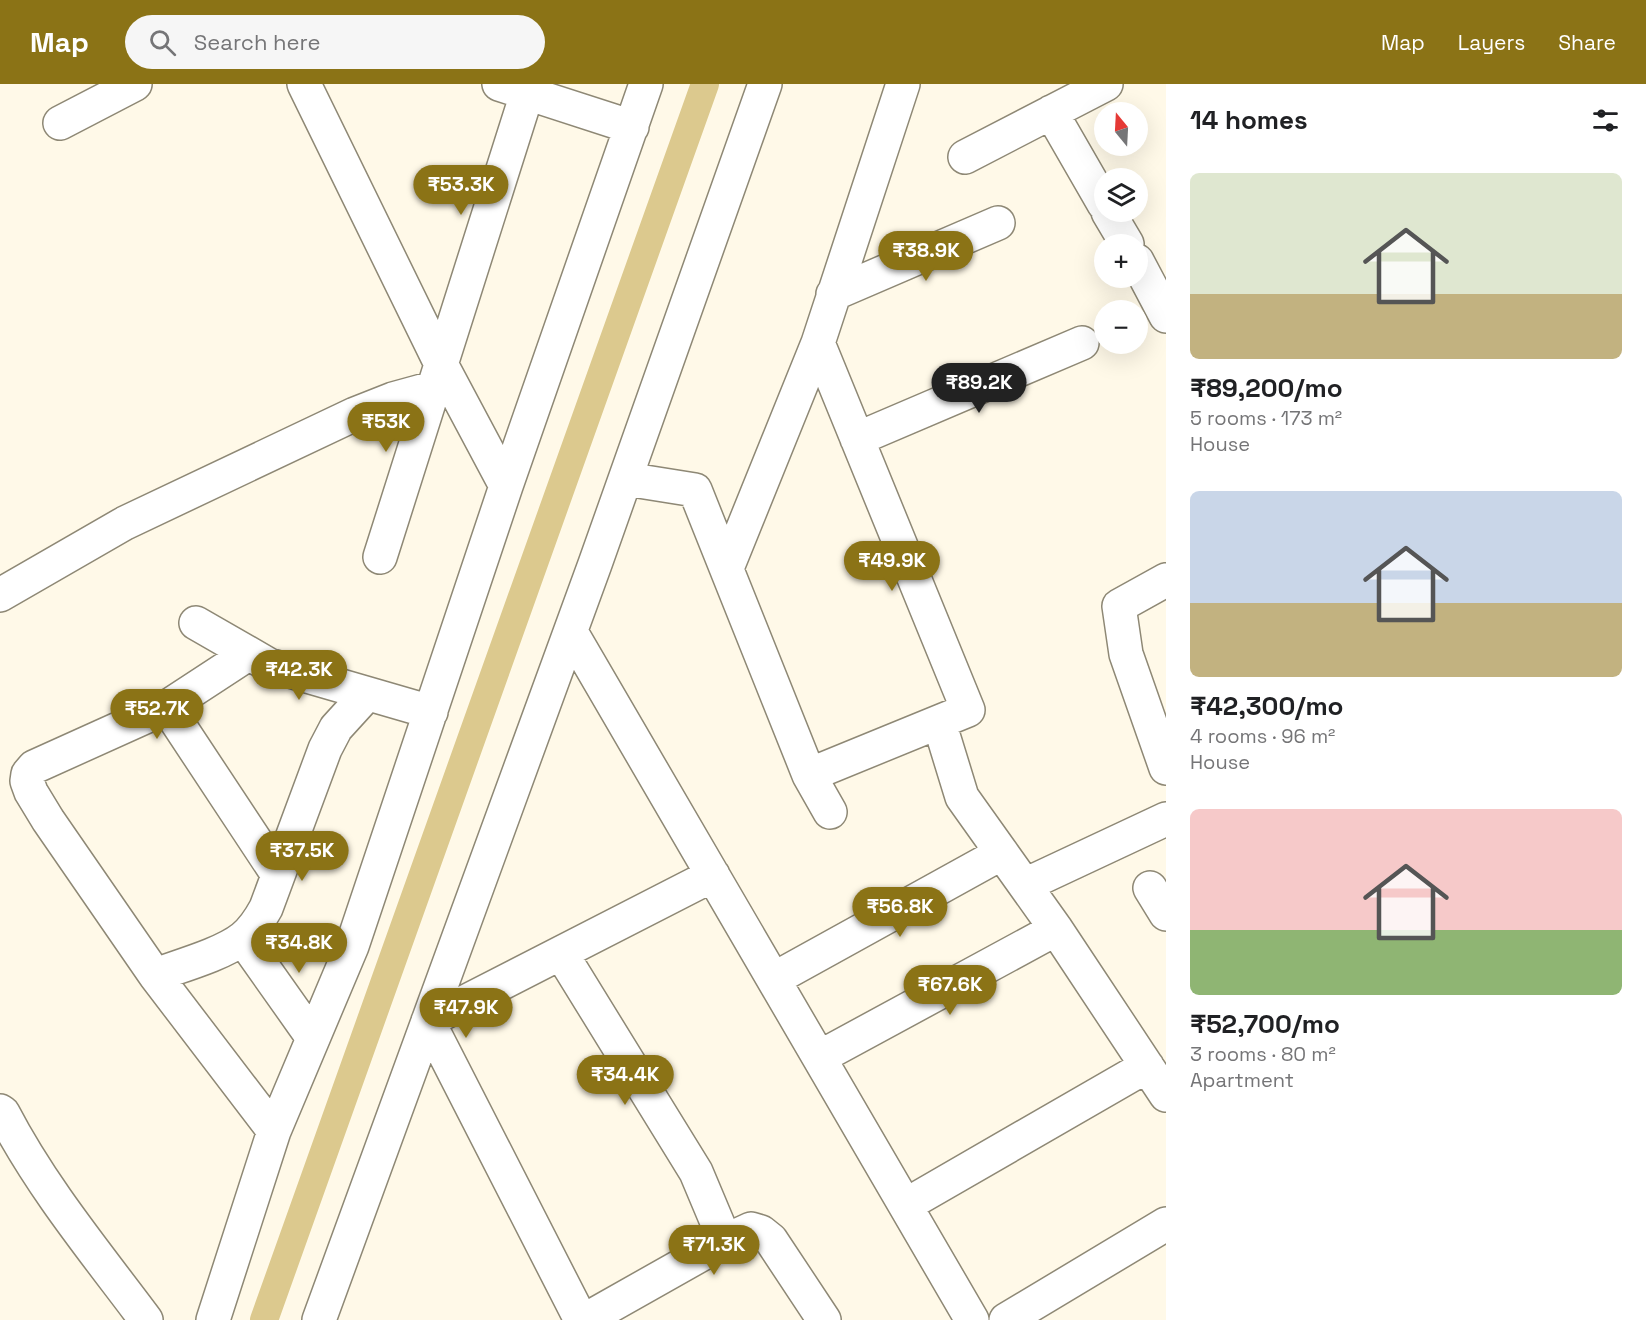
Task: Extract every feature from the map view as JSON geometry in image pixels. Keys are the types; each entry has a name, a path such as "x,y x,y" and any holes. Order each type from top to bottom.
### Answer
{"street":[{"path":"60,123 135,84"},
{"path":"304,84 437,376 506,486"},
{"path":"213,1320 274,1131 352,946 506,486 646,84"},
{"path":"319,1320 626,479 765,84"},
{"path":"727,568 818,343 903,84"},
{"path":"965,157 1106,84"},
{"path":"380,557 437,376 519,87 632,127"},
{"path":"1051,112 1094,187"},
{"path":"833,294 998,222"},
{"path":"1149,265 1166,316"},
{"path":"809,775 968,710 818,343"},
{"path":"857,438 1082,343"},
{"path":"0,595 125,523 355,414 393,399 437,376"},
{"path":"626,479 695,490 809,775 830,812"},
{"path":"1166,580 1119,606 1126,654 1166,768"},
{"path":"196,623 269,665 431,712"},
{"path":"570,632 972,1320"},
{"path":"249,654 167,707 34,767 28,774 27,781 48,820 155,975 274,1131"},
{"path":"155,975 221,950 243,939 257,923 266,908 325,749 336,728 367,694"},
{"path":"167,707 278,876"},
{"path":"939,722 962,797 1056,929 1166,1095"},
{"path":"1025,885 1166,819"},
{"path":"774,979 1002,854"},
{"path":"428,1021 713,875"},
{"path":"820,1058 1056,929"},
{"path":"243,939 313,1038"},
{"path":"561,953 696,1172 725,1241"},
{"path":"428,1021 583,1320 629,1309 725,1241 751,1229 761,1232 771,1240 824,1320"},
{"path":"906,1205 1147,1066"},
{"path":"0,1111 35,1169 146,1320"},
{"path":"1006,1320 1166,1224"}],"waterway":[{"path":"264,1320 705,84"}]}
